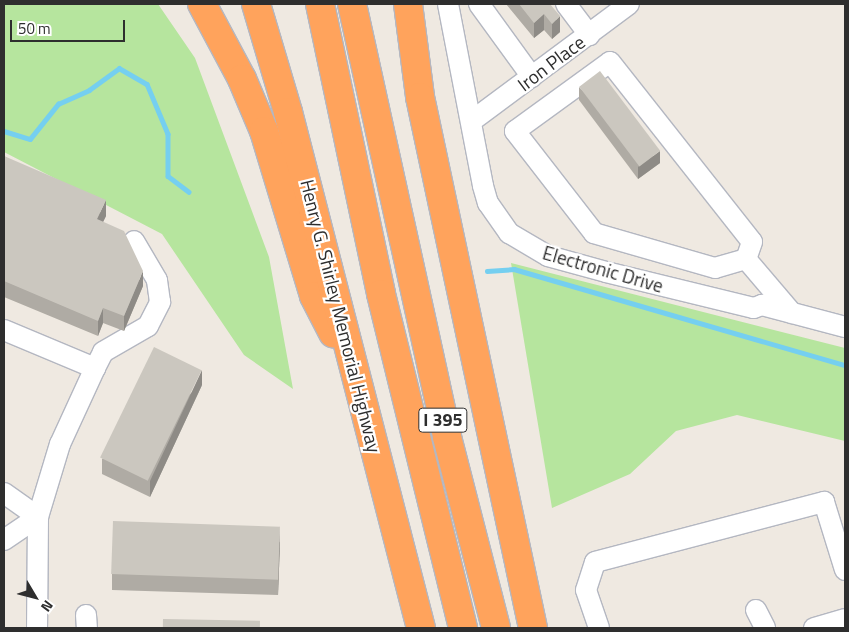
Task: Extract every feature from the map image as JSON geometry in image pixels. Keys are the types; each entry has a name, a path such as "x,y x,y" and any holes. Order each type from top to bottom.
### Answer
{"highway":[{"path":"202,4 230,55"},
{"path":"210,4 230,55 264,131 314,296 356,378"},
{"name":"Henry G. Shirley Memorial Highway","path":"256,4 288,112 421,628"},
{"path":"320,4 381,294 463,628"},
{"name":"I 395","path":"352,4 447,437 496,628"},
{"path":"390,4 403,59 420,97"},
{"path":"408,4 420,97 533,628"}],"street":[{"name":"Electronic Drive","path":"448,4 473,120 488,203 499,222 529,247 614,274 754,308 762,305 845,327"},
{"path":"479,4 532,78"},
{"name":"Iron Place","path":"473,120 532,78 628,4"},
{"path":"569,5 589,35"},
{"path":"610,62 752,242 746,259 715,268 594,233 515,131 610,62"},
{"path":"37,628 38,517 60,444 104,352 148,326 160,302 157,280 134,241"},
{"path":"746,259 792,312"},
{"path":"4,330 95,368"},
{"path":"4,493 38,517"},
{"path":"599,628 586,590 595,562 824,502 845,570"},
{"path":"4,540 38,517"},
{"path":"756,610 765,628"},
{"path":"814,628 845,619"}],"green space":[{"path":"4,4 158,4 195,58 269,257 293,389 244,355 162,234 4,152"},
{"path":"511,263 845,348 845,441 737,415 676,431 630,474 552,508"}],"building":[{"path":"519,4 550,4 560,16 552,24 544,14 534,23"},
{"path":"600,71 660,151 639,167 579,87"},
{"path":"4,156 106,200 97,219 124,231 143,271 124,316 103,308 98,321 4,281"},
{"path":"154,347 202,370 148,481 100,458"},
{"path":"113,521 280,527 278,580 111,574"},
{"path":"163,619 260,621 260,628 163,628"}],"waterway":[{"path":"4,131 30,139 58,104 89,90 119,68 147,84 168,134 168,176 189,192"},
{"path":"487,271 514,269 845,365"}]}
